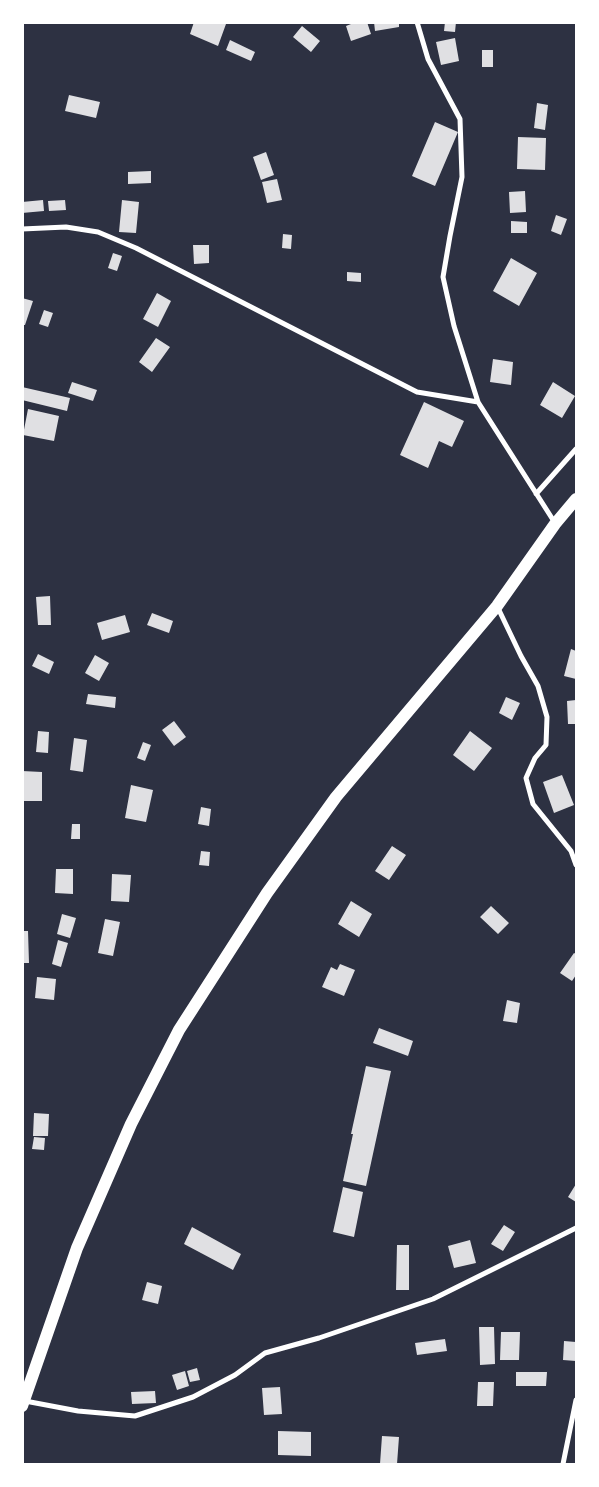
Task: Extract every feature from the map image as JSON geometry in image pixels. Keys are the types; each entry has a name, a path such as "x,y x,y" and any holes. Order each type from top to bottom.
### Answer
{"main road":[{"path":"23,1403 77,1248 131,1124 179,1030 267,893 336,797 497,606 555,524 576,499"}],"street":[{"path":"417,22 428,59 460,119 462,177 443,277 454,326 478,402 555,524"},
{"path":"22,229 66,226 98,232 136,248 417,392 478,402"},
{"path":"536,494 576,449"},
{"path":"497,606 538,686 547,718 546,745 535,758 526,778 533,804 571,851 576,865"},
{"path":"23,1403 78,1411 135,1416 193,1397 235,1375 265,1353 320,1338 433,1299 576,1228"},
{"path":"563,1464 576,1400"}],"building":[{"path":"194,22 221,22 226,24 218,46 190,34"},
{"path":"356,22 367,22 371,34 351,41 346,26"},
{"path":"374,22 399,22 399,27 375,31"},
{"path":"445,22 456,22 455,32 444,31"},
{"path":"302,26 320,41 311,52 293,37"},
{"path":"455,38 459,61 441,65 436,42"},
{"path":"230,40 255,52 251,61 226,50"},
{"path":"482,50 493,50 493,67 482,67"},
{"path":"69,95 100,102 96,118 65,111"},
{"path":"537,103 548,105 545,130 534,128"},
{"path":"435,122 458,132 435,186 412,176"},
{"path":"518,137 546,138 545,170 517,169"},
{"path":"266,152 274,175 261,180 253,157"},
{"path":"151,171 151,183 128,184 128,172"},
{"path":"277,179 282,200 267,203 262,182"},
{"path":"525,191 526,212 510,213 509,192"},
{"path":"43,200 44,211 22,213 22,202"},
{"path":"65,200 66,210 49,211 48,201"},
{"path":"122,200 139,202 136,233 119,232"},
{"path":"556,215 567,219 561,235 551,231"},
{"path":"511,221 527,222 527,233 511,233"},
{"path":"283,234 292,235 291,249 282,248"},
{"path":"193,245 209,245 209,263 194,264"},
{"path":"113,253 122,256 117,271 108,268"},
{"path":"511,258 537,273 519,306 493,291"},
{"path":"347,272 361,273 361,282 347,281"},
{"path":"157,293 171,301 158,327 143,319"},
{"path":"22,298 33,301 25,325 22,325"},
{"path":"44,310 53,313 48,327 39,324"},
{"path":"156,338 170,347 152,372 139,362"},
{"path":"493,359 513,362 511,385 490,382"},
{"path":"72,382 97,390 93,401 68,393"},
{"path":"553,382 575,396 562,418 540,405"},
{"path":"22,387 70,398 67,411 22,400"},
{"path":"424,402 464,421 452,447 439,441 428,468 400,455"},
{"path":"28,409 59,416 54,441 23,435"},
{"path":"50,596 51,625 38,625 36,597"},
{"path":"152,613 173,621 169,633 147,625"},
{"path":"125,615 130,632 102,640 97,623"},
{"path":"571,649 576,651 576,679 564,676"},
{"path":"38,654 54,662 49,674 32,666"},
{"path":"95,655 109,663 99,681 85,673"},
{"path":"88,694 116,697 115,708 86,704"},
{"path":"506,697 520,703 512,720 499,713"},
{"path":"576,700 576,724 568,724 567,701"},
{"path":"174,721 186,737 174,746 162,730"},
{"path":"38,731 49,732 48,753 36,752"},
{"path":"470,731 492,748 474,771 453,755"},
{"path":"74,738 87,740 83,772 70,770"},
{"path":"143,742 151,745 145,761 137,758"},
{"path":"22,771 42,772 42,801 22,801"},
{"path":"562,775 574,805 554,813 543,782"},
{"path":"131,785 153,790 146,822 125,818"},
{"path":"201,807 211,809 209,826 198,824"},
{"path":"72,824 80,824 80,839 71,839"},
{"path":"392,846 406,855 389,880 375,871"},
{"path":"201,851 210,852 209,866 199,865"},
{"path":"56,869 73,869 73,894 55,893"},
{"path":"112,874 131,875 129,902 111,901"},
{"path":"351,901 372,914 359,937 338,924"},
{"path":"491,906 509,923 498,934 480,917"},
{"path":"62,914 76,918 70,938 57,934"},
{"path":"105,919 120,922 113,956 98,953"},
{"path":"22,931 28,931 29,963 22,963"},
{"path":"58,940 68,943 61,967 52,964"},
{"path":"574,953 576,954 576,975 572,981 560,973"},
{"path":"340,964 355,970 344,996 322,987 331,967 337,970"},
{"path":"37,977 56,979 54,1000 35,998"},
{"path":"507,1000 520,1003 517,1023 503,1021"},
{"path":"379,1028 413,1041 408,1056 373,1043"},
{"path":"366,1066 391,1071 366,1186 343,1181"},
{"path":"34,1113 49,1114 48,1136 33,1136"},
{"path":"34,1137 45,1138 44,1150 32,1149"},
{"path":"576,1184 576,1202 568,1197"},
{"path":"343,1187 363,1192 354,1237 333,1232"},
{"path":"504,1225 515,1232 503,1251 491,1244"},
{"path":"192,1227 241,1254 233,1270 184,1244"},
{"path":"470,1240 476,1263 454,1268 448,1246"},
{"path":"397,1245 409,1245 409,1290 396,1290"},
{"path":"147,1282 162,1286 158,1304 142,1300"},
{"path":"479,1327 494,1327 495,1364 480,1365"},
{"path":"501,1332 520,1332 519,1360 500,1360"},
{"path":"445,1339 447,1351 417,1355 415,1343"},
{"path":"564,1341 576,1342 576,1361 563,1360"},
{"path":"197,1368 200,1380 190,1382 187,1371"},
{"path":"185,1371 189,1386 177,1390 172,1375"},
{"path":"516,1372 547,1372 546,1386 516,1386"},
{"path":"478,1382 494,1382 493,1406 477,1406"},
{"path":"280,1387 282,1414 264,1415 262,1388"},
{"path":"155,1391 156,1403 132,1404 131,1392"},
{"path":"278,1431 311,1432 311,1456 278,1455"},
{"path":"382,1436 399,1437 397,1464 380,1464"}]}
